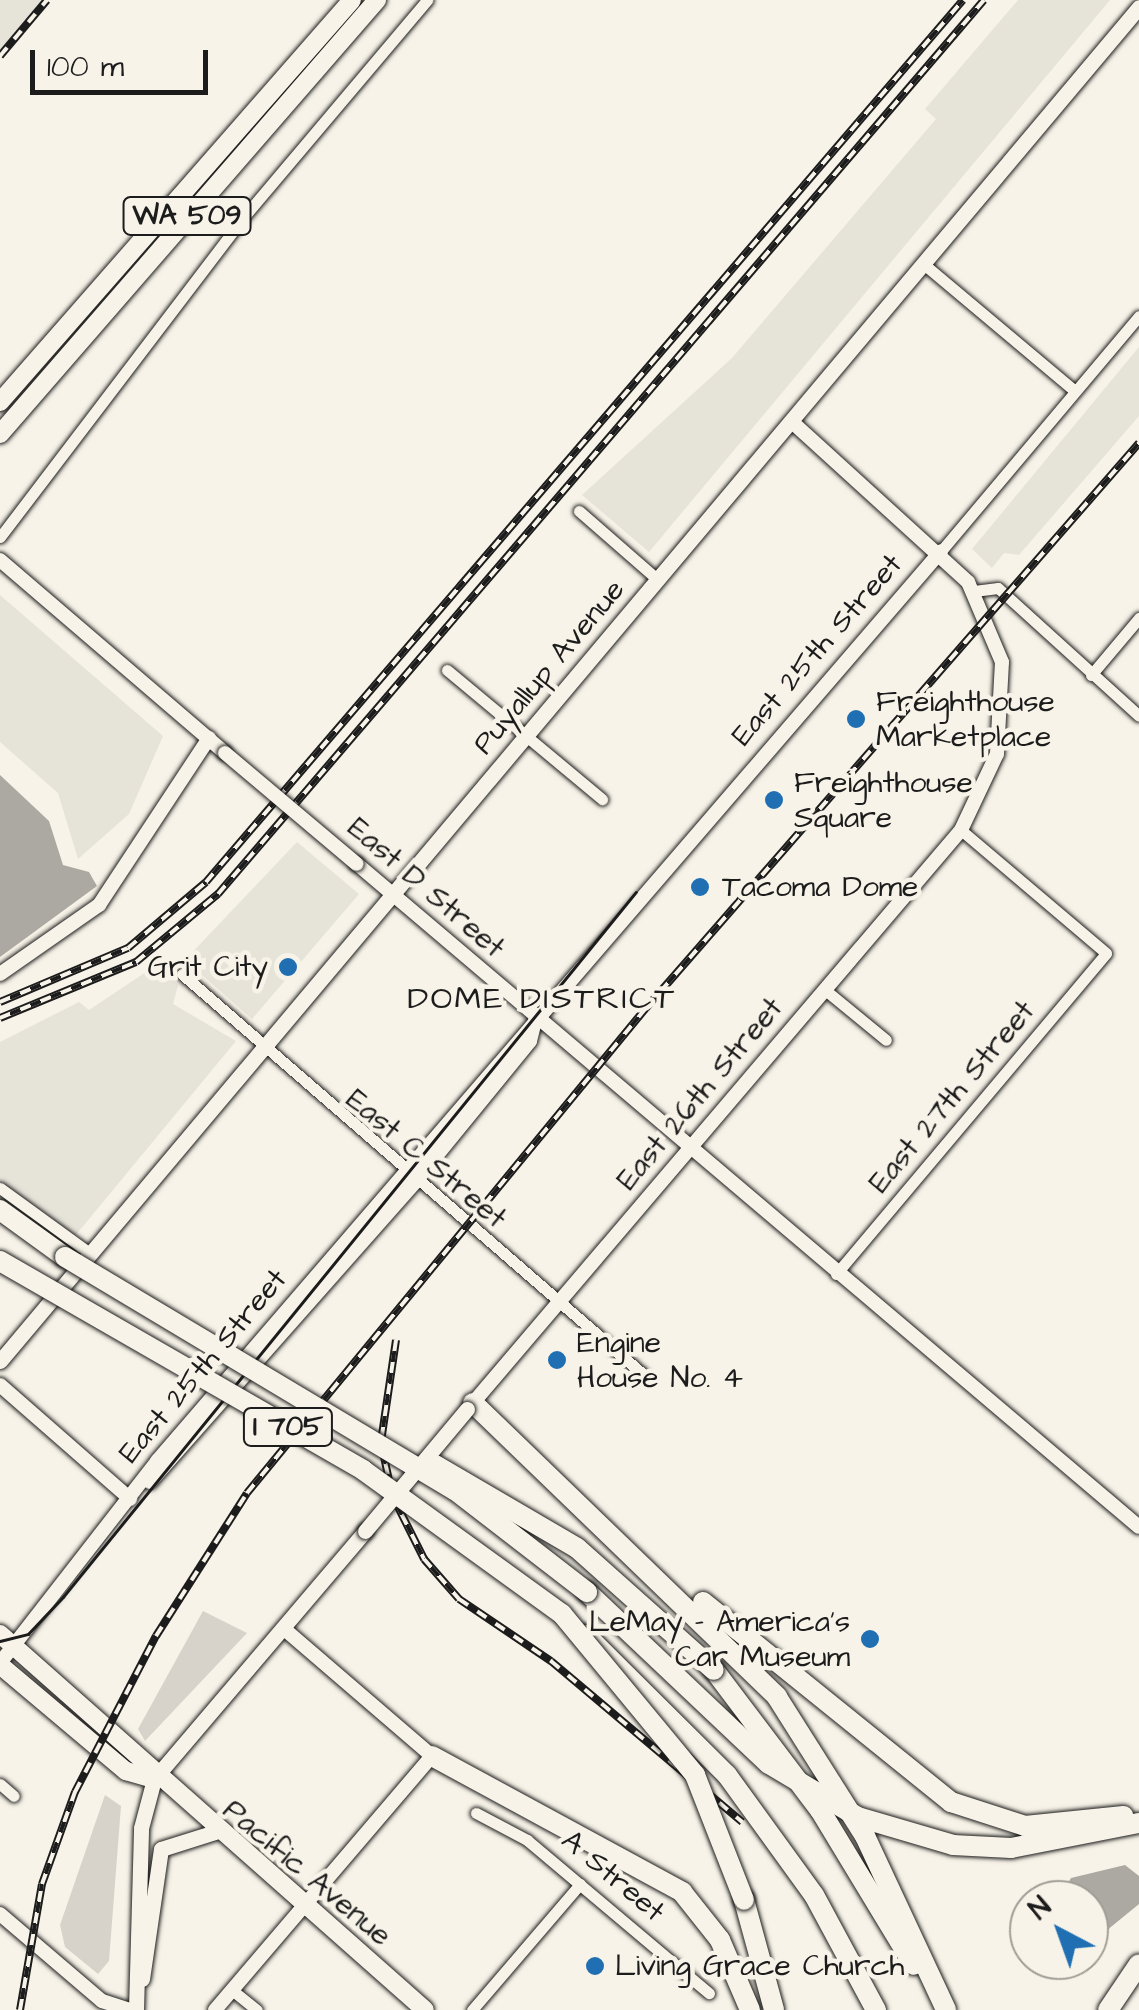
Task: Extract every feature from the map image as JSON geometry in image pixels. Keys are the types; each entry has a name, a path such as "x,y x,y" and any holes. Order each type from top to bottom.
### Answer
{"highway":[{"path":"0,1210 65,1257"},
{"name":"I 705","path":"0,1218 294,1392 530,1517 685,1640 820,1810 944,2010"},
{"name":"I 705","path":"0,1261 396,1491 562,1614"},
{"path":"294,1392 514,1532 768,1764 838,1808 914,1837 1024,1848 1139,1823"},
{"path":"470,1406 616,1536 751,1666 814,1748 944,2010"},
{"path":"616,1536 950,1802 1026,1826 1139,1812"},
{"path":"562,1614 695,1775 744,1900 774,2010"},
{"path":"562,1614 667,1706 728,1775 814,1895 876,2010"},
{"path":"432,1756 682,1892 720,1940 750,2010"},
{"path":"1108,2010 1139,1964"}],"main road":[{"name":"WA 509","path":"0,402 352,0"},
{"name":"WA 509","path":"0,434 377,0"},
{"name":"Puyallup Avenue","path":"0,1361 926,266 1139,8"},
{"name":"East 26th Street","path":"154,1779 470,1406"},
{"name":"Pacific Avenue","path":"6,1639 140,1754 154,1779 425,2010"},
{"name":"Pacific Avenue","path":"0,1664 126,1771 154,1779"},
{"path":"134,2007 141,1828 154,1779"},
{"path":"134,2007 154,1942 156,1861 173,1839 215,1832"}],"street":[{"path":"0,537 242,219 427,0"},
{"path":"926,266 1075,392"},
{"name":"East 25th Street","path":"0,1664 6,1639 130,1498 210,1424 409,1177 530,1042 536,1020 1139,316"},
{"name":"East 26th Street","path":"470,1406 960,830 992,768 1004,705 994,634 974,592 941,551 793,422"},
{"path":"579,511 658,580"},
{"name":"East D Street","path":"1,560 836,1274 1137,1521"},
{"path":"974,592 998,588 1139,716"},
{"path":"1091,675 1139,618"},
{"path":"447,670 602,798"},
{"path":"0,974 99,905 208,738"},
{"name":"East 27th Street","path":"836,1274 1106,953 960,830"},
{"name":"East C Street","path":"182,974 409,1177 644,1375"},
{"path":"824,989 886,1040"},
{"path":"0,1188 92,1254"},
{"path":"0,1385 130,1498"},
{"path":"215,2010 432,1756 284,1628"},
{"path":"0,1784 14,1796"},
{"name":"A Street","path":"476,1812 580,1884 709,1992"},
{"path":"472,2010 580,1884"},
{"path":"0,1914 102,2001 134,2007"},
{"path":"232,1990 257,2010"}],"shaded area":[{"path":"0,0 42,0 0,50"},
{"path":"1018,0 1110,0 649,552 582,495 732,358 936,119 925,109"},
{"path":"1139,347 1139,416 1019,555 1004,553 992,568 972,549"},
{"path":"0,595 163,736 129,814 78,859 58,793 0,742"},
{"path":"0,775 49,821 63,865 89,872 97,886 0,957"},
{"path":"297,842 359,894 252,1019 185,960"},
{"path":"158,964 178,985 173,1004 236,1041 75,1236 0,1183 0,1042 79,1002 89,1010"},
{"path":"203,1611 247,1633 145,1741 138,1729"},
{"path":"105,1795 121,1806 109,1961 98,1974 65,1947 60,1925"},
{"path":"1125,1865 1139,1876 1139,1904 1109,1929 1109,1880 1071,1878"}],"tram line":[{"path":"0,1641 28,1634 63,1597 636,892"}],"railway":[{"path":"0,56 47,0"},
{"path":"0,1002 128,948 206,882 963,0"},
{"path":"0,1018 136,962 218,894 984,0"},
{"path":"20,2010 42,1884 75,1792 156,1636 247,1493 646,1008 1139,443"},
{"path":"396,1340 381,1442 392,1495 424,1559 459,1599 551,1661 742,1822"}],"place":[{"name":"Freighthouse Marketplace","path":"856,719"},
{"name":"Freighthouse Square","path":"774,800"},
{"name":"Tacoma Dome","path":"700,887"},
{"name":"Grit City","path":"288,967"},
{"name":"Engine House No. 4","path":"557,1360"},
{"name":"LeMay - America's Car Museum","path":"870,1639"},
{"name":"Living Grace Church","path":"595,1966"}],"district":[{"name":"DOME DISTRICT","path":"542,999"}]}
